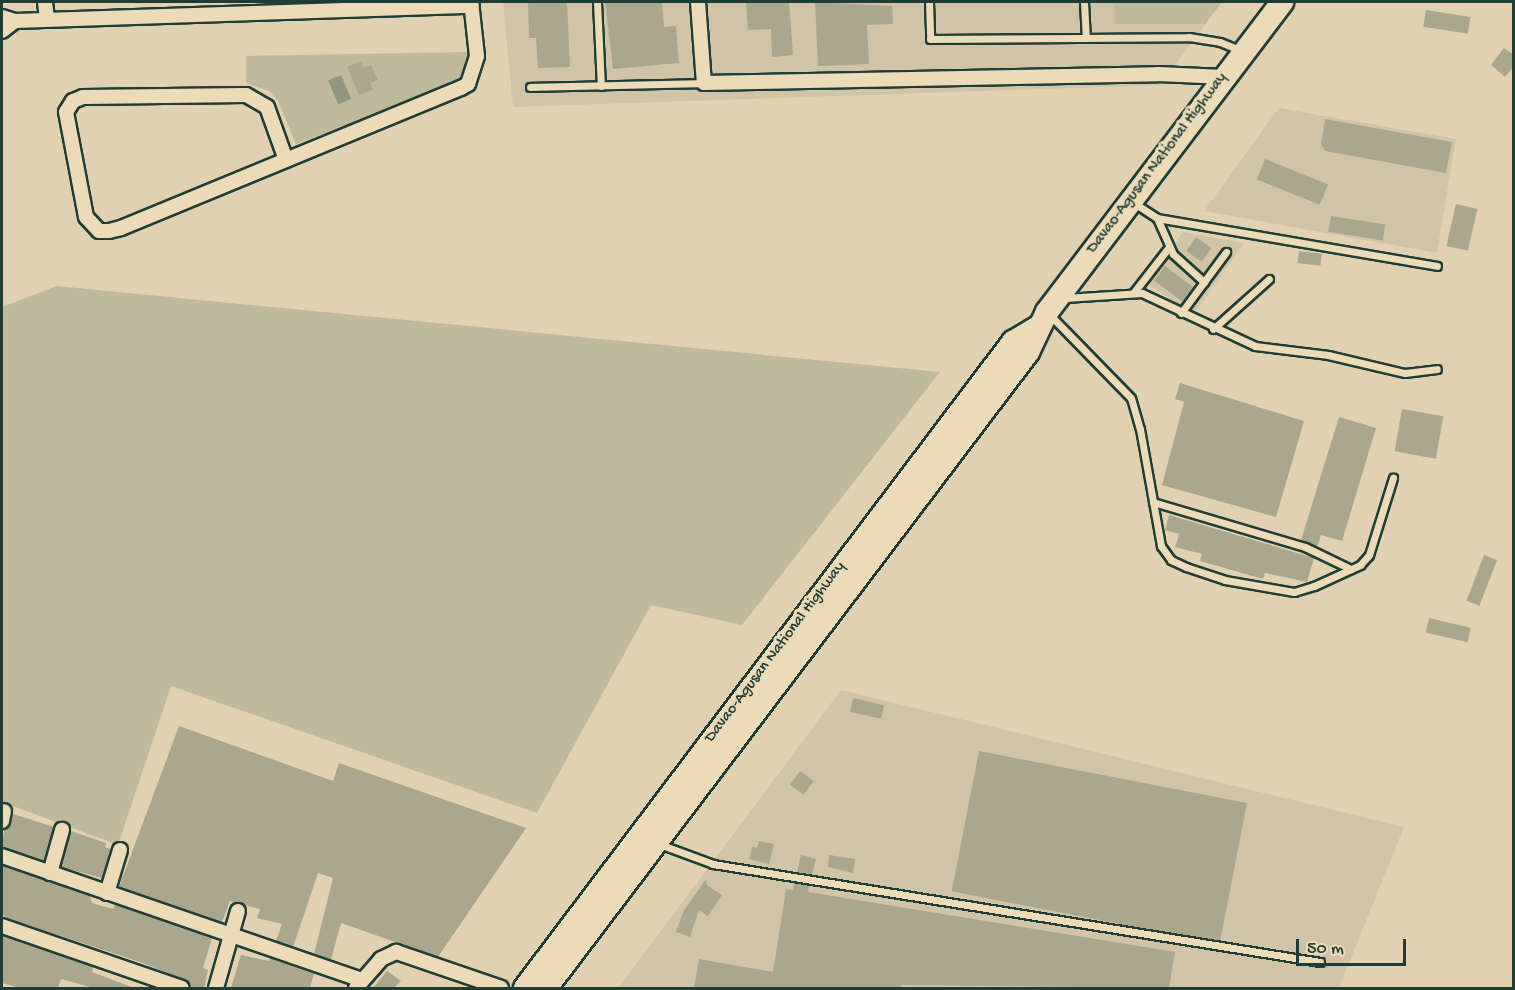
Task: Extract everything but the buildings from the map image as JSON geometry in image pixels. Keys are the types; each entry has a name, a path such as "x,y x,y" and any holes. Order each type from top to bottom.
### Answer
{"highway":[{"name":"Davao-Agusan National Highway","path":"546,988 649,837 770,674 1028,352 1046,313 1282,2"},
{"name":"Davao-Agusan National Highway","path":"525,988 649,837"}],"street":[{"path":"45,2 47,18"},
{"path":"698,2 704,83 1158,74 1224,77"},
{"path":"2,16 15,21 47,18 471,4 477,56 468,84 286,160 121,228 99,231 86,217 66,112 73,101 82,98 246,94 267,107 286,160"},
{"path":"2,31 15,21"},
{"path":"50,873 62,831"},
{"path":"107,893 120,850"},
{"path":"2,856 232,936 359,984 381,959 396,952 501,988"},
{"path":"216,988 238,911"},
{"path":"2,926 182,988"}],"lane":[{"path":"597,2 601,86"},
{"path":"929,2 930,39 1206,39 1244,52"},
{"path":"1084,2 1086,38"},
{"path":"530,87 704,83"},
{"path":"1130,200 1157,218 1437,266"},
{"path":"1157,218 1169,247 1184,267 1204,282"},
{"path":"1134,292 1169,247"},
{"path":"1181,313 1226,252"},
{"path":"1213,329 1269,279"},
{"path":"1046,313 1134,292 1149,295 1213,329 1256,346 1328,355 1405,373 1437,369"},
{"path":"1046,313 1131,398 1140,429 1161,546 1171,560 1225,580 1294,592 1351,569 1369,555 1393,478"},
{"path":"1153,502 1305,547 1351,569"},
{"path":"649,837 680,855 713,864 1320,962"}],"shaded area":[{"path":"503,2 1222,2 1160,85 513,107"},
{"path":"1114,2 1222,2 1205,24 1115,24"},
{"path":"468,52 467,69 455,83 296,144 278,101 269,91 246,83 246,56"},
{"path":"341,75 351,99 338,104 328,80"},
{"path":"1279,108 1456,139 1437,253 1204,211"},
{"path":"1183,232 1244,243 1193,315 1147,283"},
{"path":"57,286 940,372 742,625 651,605 537,813 171,686 118,845 2,802 2,307"},
{"path":"841,690 1404,827 1339,988 618,988"}]}
